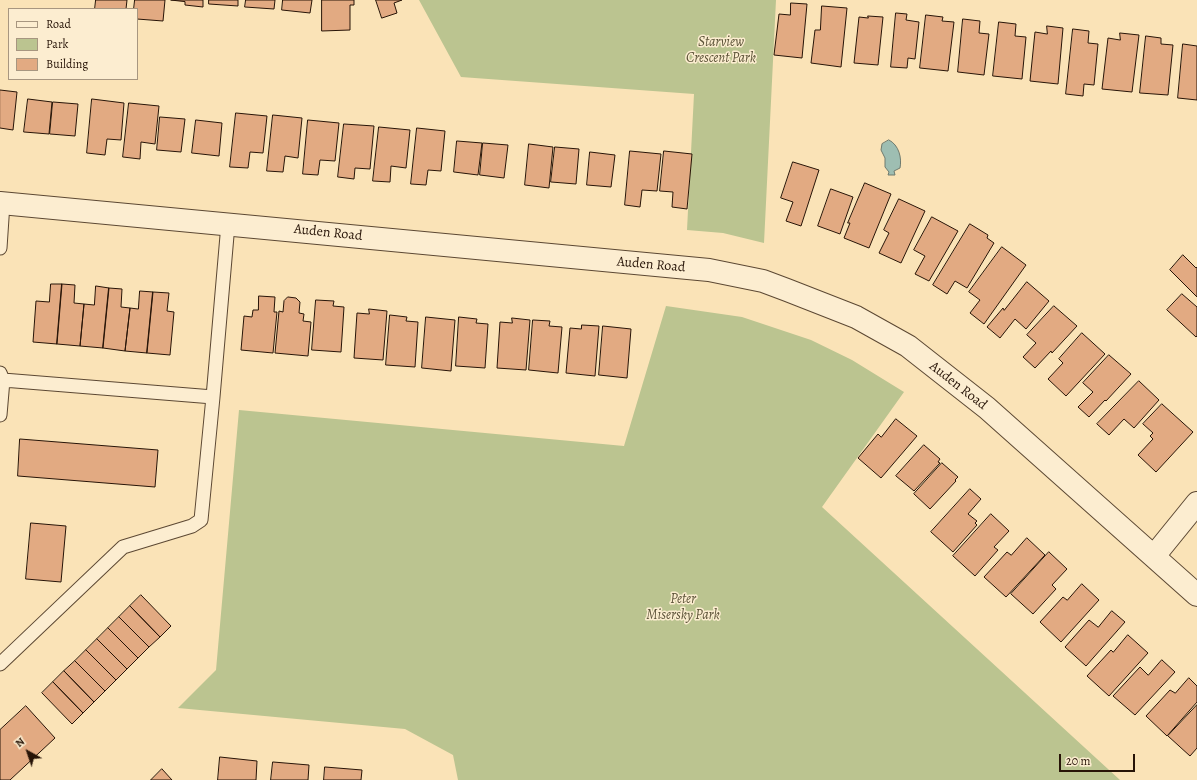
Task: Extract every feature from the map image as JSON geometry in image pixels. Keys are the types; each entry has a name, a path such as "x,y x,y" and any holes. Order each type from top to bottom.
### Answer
{"street":[{"name":"Auden Road","path":"2,203 709,270 763,281 856,317 908,346 986,408 1197,595"},
{"path":"1154,556 1197,504"}],"lane":[{"path":"0,248 2,203"},
{"path":"0,664 123,547 192,526 201,520 228,224"},
{"path":"0,415 1,376 213,397"}],"green space":[{"name":"Starview Crescent Park","path":"419,0 776,0 764,243 723,233 687,230 694,94 461,77"},
{"name":"Peter Misersky Park","path":"666,306 742,317 811,340 852,360 904,392 822,507 1120,780 458,780 453,755 405,729 178,708 216,670 239,410 624,446"}],"shaded area":[{"path":"889,140 897,148 901,160 900,168 894,171 895,175 888,175 889,172 885,167 885,158 881,150 882,144"}],"building":[{"path":"96,0 127,0 126,8 95,8"},
{"path":"135,0 165,0 163,21 138,19 138,8 134,8"},
{"path":"171,0 203,0 203,7 185,5 185,2"},
{"path":"209,0 238,0 238,6 209,4"},
{"path":"246,0 275,0 274,9 245,7"},
{"path":"283,0 312,0 310,13 282,10"},
{"path":"322,0 354,0 354,5 350,5 350,30 322,31"},
{"path":"376,0 402,0 394,3 397,13 382,18"},
{"path":"791,3 807,4 802,58 774,55 779,14 790,15"},
{"path":"822,6 847,8 841,67 811,63 815,30 820,30"},
{"path":"896,13 907,14 906,20 919,22 915,59 908,58 907,68 891,67"},
{"path":"926,15 943,17 942,21 954,22 948,71 920,68"},
{"path":"868,16 883,17 878,65 854,63 859,17 868,18"},
{"path":"963,19 980,21 979,33 989,34 984,75 958,72"},
{"path":"999,22 1016,24 1015,36 1026,37 1022,79 993,76"},
{"path":"1047,26 1063,28 1058,84 1030,81 1035,32 1047,34"},
{"path":"1073,29 1089,31 1088,43 1098,44 1094,85 1084,84 1083,96 1066,94"},
{"path":"1120,33 1139,35 1132,92 1102,89 1108,38 1120,40"},
{"path":"1146,36 1161,38 1161,44 1173,45 1168,95 1140,93"},
{"path":"1183,44 1197,46 1197,100 1178,98"},
{"path":"0,90 17,92 13,130 0,128"},
{"path":"28,99 52,102 49,134 24,132"},
{"path":"92,99 124,103 121,140 107,139 105,155 87,153"},
{"path":"53,102 78,104 75,136 50,134"},
{"path":"129,103 159,106 155,144 141,142 140,159 123,157"},
{"path":"236,113 267,116 263,153 250,152 248,168 230,167"},
{"path":"273,115 302,118 298,158 285,156 283,172 267,171"},
{"path":"160,117 185,119 181,152 157,150"},
{"path":"196,120 222,123 219,156 192,153"},
{"path":"308,120 339,123 335,161 320,160 318,175 303,174"},
{"path":"344,124 374,126 370,169 355,168 354,179 338,177"},
{"path":"379,127 410,130 406,168 391,166 390,182 373,181"},
{"path":"417,128 445,131 441,171 428,170 426,185 411,184"},
{"path":"457,141 482,143 478,175 454,172"},
{"path":"483,143 508,145 504,178 480,175"},
{"path":"529,144 553,147 549,188 525,185"},
{"path":"555,147 579,149 576,184 551,182"},
{"path":"630,151 661,154 657,191 642,190 640,207 625,205"},
{"path":"664,151 692,154 687,209 672,207 673,192 660,191"},
{"path":"590,152 615,155 611,187 587,185"},
{"path":"793,162 819,170 801,226 786,221 793,202 781,198"},
{"path":"865,183 891,194 869,248 844,238 850,223 848,223"},
{"path":"831,189 853,197 840,234 818,226"},
{"path":"899,199 925,211 901,263 879,253 889,233 884,230"},
{"path":"932,217 958,231 929,281 915,274 925,256 914,250"},
{"path":"970,224 988,235 987,238 994,243 967,288 955,281 947,294 933,285"},
{"path":"1002,247 1026,265 984,324 970,313 980,300 969,292"},
{"path":"1183,255 1196,268 1197,267 1197,297 1170,270"},
{"path":"1027,282 1049,301 1026,329 1015,319 1000,338 987,327 1003,308 1004,310"},
{"path":"51,284 62,284 57,344 33,342 36,301 49,302"},
{"path":"62,284 75,285 74,303 84,304 80,346 57,344"},
{"path":"96,286 109,288 103,348 80,346 84,304 94,305"},
{"path":"109,288 122,289 121,307 130,308 125,351 103,348"},
{"path":"140,291 153,292 147,353 125,351 130,308 138,309"},
{"path":"153,292 169,293 167,311 174,312 170,355 147,353"},
{"path":"1182,294 1197,307 1196,337 1167,310"},
{"path":"259,296 275,297 274,312 277,312 273,353 241,350 244,316 252,317 253,310 258,310"},
{"path":"288,297 296,298 300,302 299,313 304,314 303,321 311,322 308,356 275,353 279,311 283,312 284,301"},
{"path":"316,300 334,301 333,306 344,307 341,352 312,350"},
{"path":"1054,306 1077,326 1052,353 1051,351 1035,368 1023,357 1036,343 1027,335"},
{"path":"369,309 387,311 383,360 354,358 357,313 369,314"},
{"path":"390,315 407,317 406,321 418,322 415,367 386,365"},
{"path":"426,317 455,320 451,371 422,368"},
{"path":"459,317 477,319 476,323 488,324 485,368 456,366"},
{"path":"512,318 530,320 526,370 497,368 500,322 512,323"},
{"path":"533,320 550,321 549,326 562,327 558,373 529,370"},
{"path":"582,325 599,326 595,376 566,373 570,328 581,329"},
{"path":"603,326 631,329 627,378 599,375"},
{"path":"1082,333 1105,354 1066,396 1048,379 1063,363 1059,359"},
{"path":"1109,355 1131,374 1089,417 1078,407 1093,392 1083,383"},
{"path":"1139,381 1159,400 1134,428 1124,419 1109,435 1097,424"},
{"path":"1162,404 1193,432 1156,472 1138,455 1153,439 1150,436 1153,433 1143,424"},
{"path":"896,419 917,436 881,478 858,458 878,434 881,437"},
{"path":"20,439 158,450 155,487 18,476"},
{"path":"924,445 940,459 938,462 940,463 914,491 896,476"},
{"path":"942,463 958,477 930,509 914,494"},
{"path":"970,489 981,499 968,514 977,521 975,523 977,525 953,552 931,532"},
{"path":"991,514 1009,531 994,547 998,550 975,576 953,556"},
{"path":"31,523 66,526 61,582 26,579"},
{"path":"1027,538 1045,555 1006,597 984,577 1007,552 1011,555"},
{"path":"1049,552 1067,569 1052,585 1056,589 1033,614 1011,594"},
{"path":"1082,584 1099,600 1061,642 1040,622 1063,597 1067,600"},
{"path":"141,595 171,626 160,637 130,606"},
{"path":"130,606 160,637 149,647 119,617"},
{"path":"1112,611 1125,622 1086,666 1065,647 1089,620 1098,627"},
{"path":"119,617 149,647 138,658 108,628"},
{"path":"108,628 138,658 127,669 97,639"},
{"path":"1128,635 1148,653 1109,696 1087,676 1111,650 1113,652"},
{"path":"97,639 127,669 116,680 86,650"},
{"path":"86,650 116,680 105,691 75,661"},
{"path":"1162,660 1175,672 1135,715 1113,696 1140,667 1148,675"},
{"path":"75,661 105,691 94,702 64,671"},
{"path":"64,671 94,702 83,713 53,682"},
{"path":"1189,678 1197,686 1197,702 1167,736 1146,716 1170,690 1175,693"},
{"path":"53,682 83,713 72,724 42,693"},
{"path":"1197,705 1197,748 1190,756 1168,736"},
{"path":"26,706 55,738 10,780 0,780 0,730"},
{"path":"220,757 257,761 256,780 218,780"},
{"path":"273,762 309,765 308,780 271,780"},
{"path":"325,767 362,770 361,780 324,780"},
{"path":"162,769 172,780 151,780"}]}
